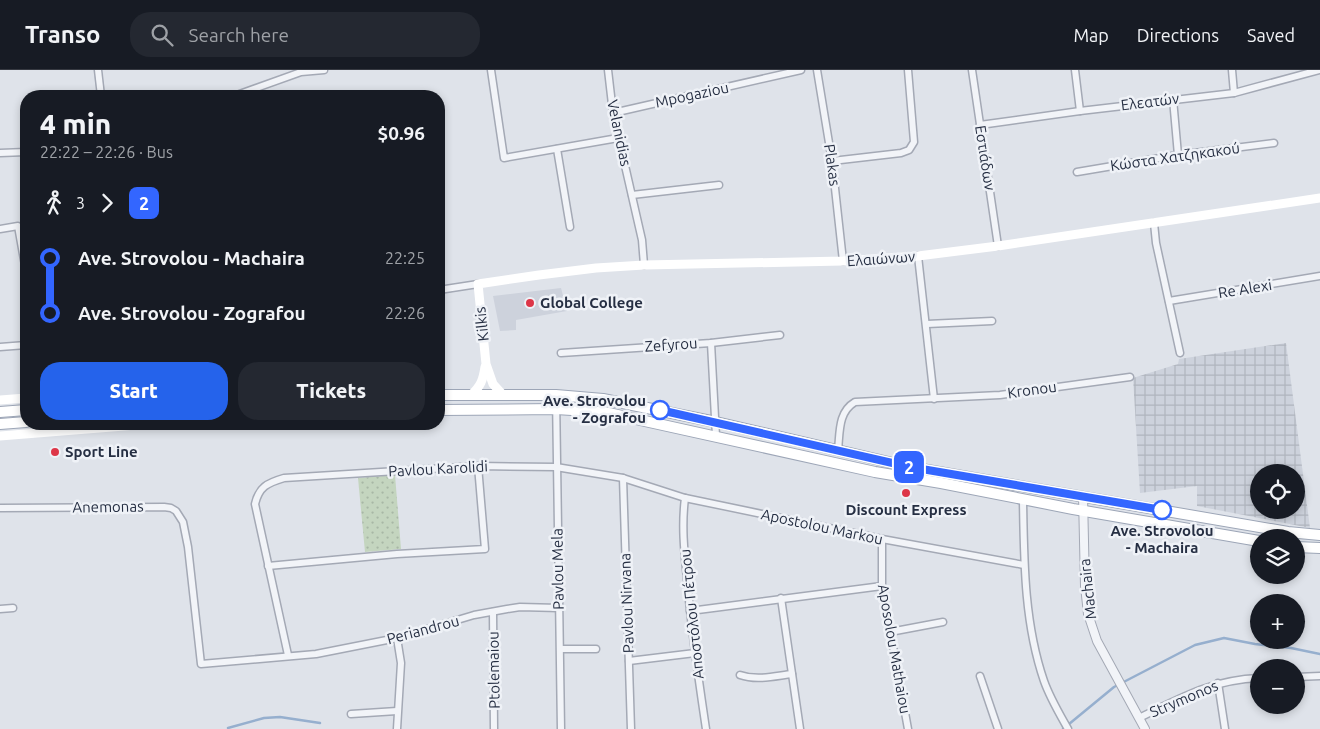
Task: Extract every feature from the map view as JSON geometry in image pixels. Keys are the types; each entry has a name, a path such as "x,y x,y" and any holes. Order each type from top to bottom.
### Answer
{"main road":[{"name":"Ελαιώνων","path":"478,284 596,268 644,265 843,261 918,256 998,246 1320,198"},
{"name":"Kilkis","path":"478,284 486,364 493,384 503,394"},
{"name":"Kilkis","path":"471,395 483,380 486,364"},
{"path":"445,395 556,395 603,398 910,467 1288,532 1320,535"},
{"path":"0,400 20,398"},
{"path":"445,410 556,408 604,412 865,470 941,482 1023,500 1250,539"},
{"path":"0,412 20,410"},
{"path":"0,424 20,422"},
{"path":"0,436 74,430"},
{"path":"1305,547 1320,548"}],"street":[{"path":"98,70 100,90"},
{"path":"251,90 301,72 324,70"},
{"path":"491,70 504,158 618,138"},
{"name":"Velanidias","path":"608,70 613,113 642,240 644,265"},
{"name":"Mpogaziou","path":"613,113 801,70"},
{"name":"Plakas","path":"817,70 832,161 843,261"},
{"path":"832,161 900,153 910,150 914,142 908,70"},
{"name":"Εστιάδων","path":"972,70 998,246"},
{"path":"1076,70 1080,111"},
{"path":"1232,70 1234,93"},
{"name":"Ελεατών","path":"980,125 1234,93 1319,70"},
{"path":"1173,100 1178,155"},
{"name":"Κώστα Χατζηκακού","path":"1077,172 1178,155 1274,143"},
{"path":"557,149 570,226"},
{"path":"0,153 20,152"},
{"path":"632,195 718,185"},
{"path":"1154,223 1156,243 1180,353"},
{"path":"0,229 18,226 20,237"},
{"path":"918,256 934,399"},
{"name":"Re Alexi","path":"1169,301 1320,276"},
{"name":"Ελαιώνων","path":"445,289 478,284"},
{"path":"927,324 992,321"},
{"name":"Zefyrou","path":"561,353 711,343 780,335"},
{"path":"711,343 716,436"},
{"path":"0,347 20,345"},
{"name":"Kronou","path":"838,450 842,416 850,405 855,402 1000,395 1130,377"},
{"name":"Pavlou Mela","path":"556,395 561,729"},
{"path":"288,655 268,566 397,554 485,549 478,466"},
{"name":"Pavlou Karolidi","path":"268,566 255,504 258,494 269,483 284,478 478,466 556,467 623,478"},
{"name":"Apostolou Markou","path":"623,478 686,498 882,539 1024,565"},
{"name":"Pavlou Nirvana","path":"623,478 631,729"},
{"name":"Machaira","path":"1082,496 1085,586 1088,614 1098,641 1145,729"},
{"name":"Αποστόλου Πέτρου","path":"686,498 683,534 690,611 706,729"},
{"path":"1023,500 1024,565 1032,636 1044,681 1068,729"},
{"name":"Anemonas","path":"0,508 171,508 176,511 183,522 188,547 201,664"},
{"name":"Aposolou Mathaiou","path":"882,539 882,586 906,729"},
{"path":"690,611 882,586"},
{"path":"781,598 800,729"},
{"name":"Periandrou","path":"201,664 316,654 397,638 493,612 520,607 559,608"},
{"path":"0,609 13,608"},
{"name":"Ptolemaiou","path":"493,612 494,729"},
{"path":"890,632 943,622"},
{"path":"397,638 401,664 397,729"},
{"path":"560,649 596,649"},
{"path":"629,661 695,653"},
{"path":"740,675 758,678 792,674"},
{"path":"980,676 998,729"},
{"path":"1305,677 1320,676"},
{"name":"Strymonos","path":"1139,718 1199,689 1218,683 1250,679"},
{"path":"1218,683 1225,729"},
{"path":"351,714 397,711"}],"shaded area":[{"name":"Global College","path":"561,288 567,311 516,320 516,330 500,331 493,296"},
{"path":"1286,343 1302,464 1250,464 1250,516 1197,506 1197,486 1140,493 1133,378 1178,364 1179,359"},
{"path":"1305,489 1310,528 1264,519 1305,519"}],"green space":[{"path":"395,475 401,549 365,552 358,478"}],"waterway":[{"path":"1063,729 1114,687 1195,645 1224,638 1320,654"},
{"path":"228,728 264,718 280,717 320,723"}],"bus line":[{"name":"2","path":"660,410 910,467 1162,510"}],"place":[{"name":"Global College","path":"530,303"},
{"name":"Ave. Strovolou - Zografou","path":"660,410"},
{"name":"Sport Line","path":"55,452"},
{"name":"Discount Express","path":"906,493"},
{"name":"Ave. Strovolou - Machaira","path":"1162,510"}]}
